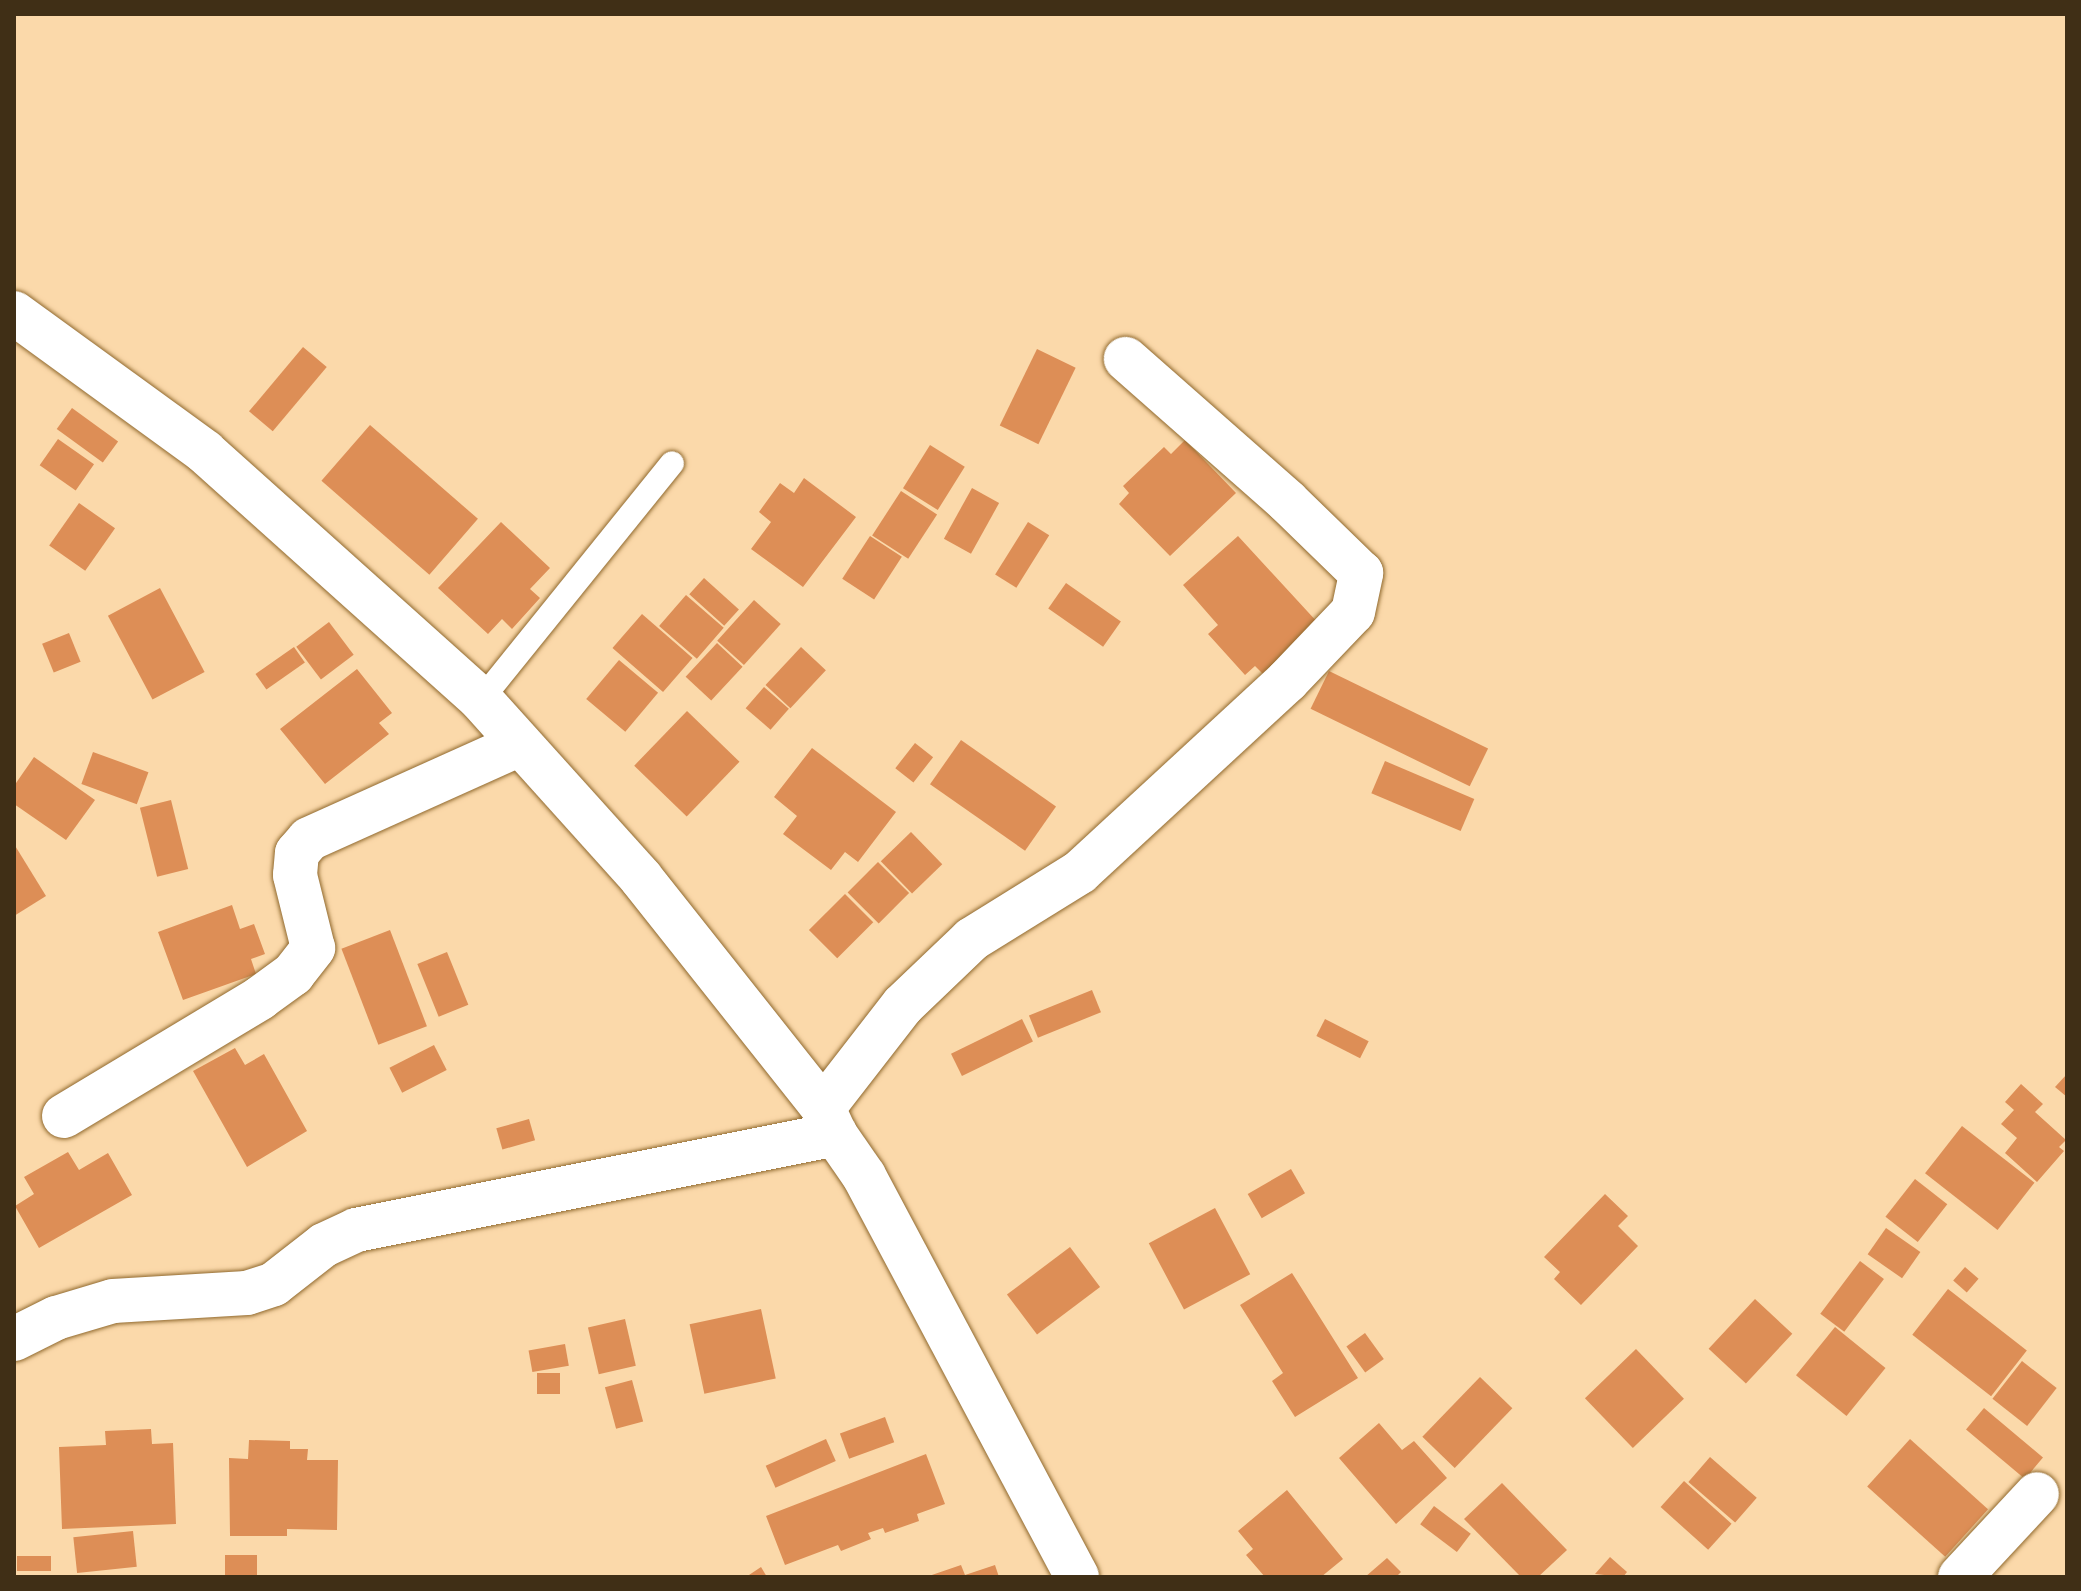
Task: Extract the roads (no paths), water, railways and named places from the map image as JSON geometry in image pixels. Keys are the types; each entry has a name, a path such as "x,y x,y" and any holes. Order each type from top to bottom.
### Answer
{"street":[{"path":"14,313 205,452 481,700 641,878 829,1121 864,1176 1077,1577"},
{"path":"14,1339 56,1318 113,1301 247,1293 260,1289 274,1284 324,1245 356,1230 829,1121 903,1005 961,950 1080,872 1287,681 1353,612 1361,573 1287,501 1126,359"},
{"path":"64,1116 260,998 293,974 313,948 295,875 297,853 309,839 520,744"},
{"path":"1960,1577 2037,1494"}],"lane":[{"path":"481,700 672,463"}]}
